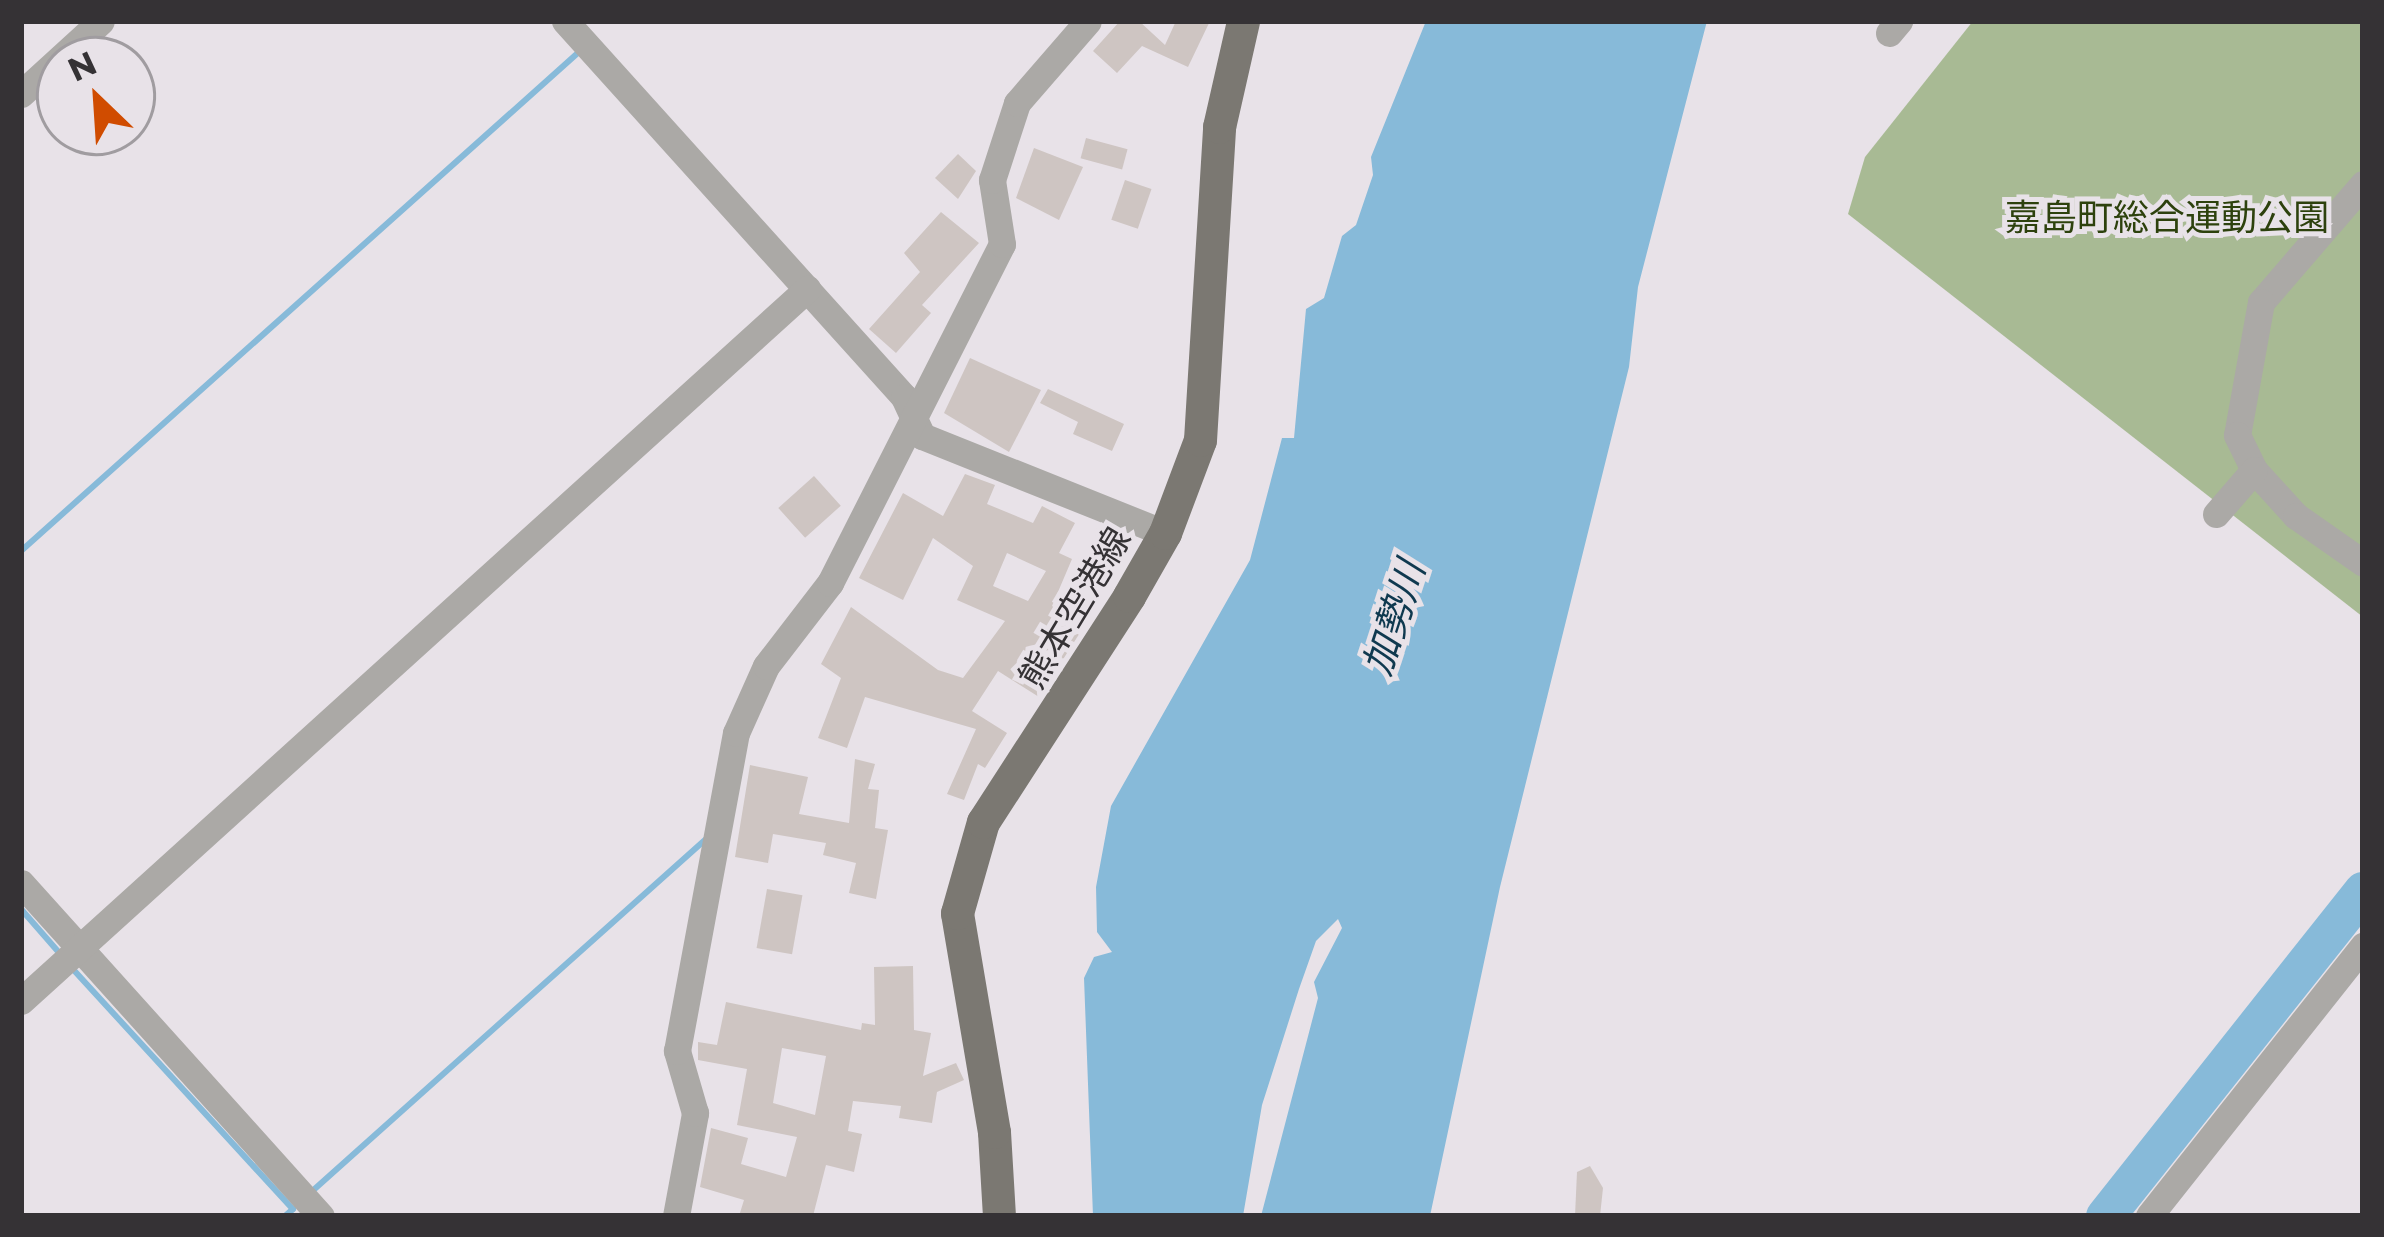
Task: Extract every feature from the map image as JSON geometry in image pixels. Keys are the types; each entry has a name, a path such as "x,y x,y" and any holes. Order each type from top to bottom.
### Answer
{"main road":[{"name":"熊本空港線","path":"999,1216 994,1132 957,913 967,864 983,822 1076,686 1165,532 1200,440 1219,127 1243,21"}],"street":[{"path":"21,94 101,21"},
{"path":"565,21 904,398 922,436 1165,532"},
{"path":"676,1216 695,1113 677,1051 736,733 766,666 830,584 1002,244 992,179 1016,103 1088,21"},
{"path":"2363,184 2261,302 2236,435 2254,470 2296,516 2363,562"},
{"path":"21,1001 807,289"},
{"path":"2216,514 2254,470"},
{"path":"21,883 321,1216"},
{"path":"2150,1216 2363,946"}],"green space":[{"name":"嘉島町総合運動公園","path":"1973,21 2363,21 2363,617 1848,214 1865,157"}],"water":[{"name":"加勢川","path":"1426,21 1707,21 1638,287 1629,367 1500,887 1430,1216 1261,1216 1318,998 1314,982 1342,928 1338,919 1316,941 1299,989 1262,1105 1243,1216 1093,1216 1084,978 1094,957 1112,952 1097,932 1096,887 1111,806 1250,560 1282,438 1294,438 1306,309 1324,298 1342,236 1356,225 1373,175 1371,157"}],"building":[{"path":"1120,21 1139,21 1165,45 1176,21 1210,21 1188,67 1142,46 1117,73 1093,51"},
{"path":"1086,138 1128,149 1122,169 1081,158"},
{"path":"1034,148 1083,167 1059,220 1016,198"},
{"path":"958,154 976,171 958,199 935,178"},
{"path":"1125,180 1151,189 1138,229 1111,220"},
{"path":"941,212 979,243 922,305 931,313 896,353 869,329 920,272 904,253"},
{"path":"970,358 1041,390 1009,452 944,413"},
{"path":"1048,389 1124,424 1112,451 1073,434 1078,422 1040,403"},
{"path":"965,474 995,485 987,504 1033,523 1042,506 1075,523 1059,553 1072,559 1052,606 1083,628 1039,697 998,671 972,711 1007,733 985,768 978,764 964,800 947,794 976,729 865,697 847,748 818,738 841,678 821,664 851,607 938,670 963,678 1005,621 957,600 973,566 933,538 903,600 859,578 903,493 943,516","holes":["1007,553 1046,571 1028,601 993,586"]},
{"path":"814,476 841,506 805,538 778,508"},
{"path":"855,759 875,764 868,789 879,790 875,828 888,830 876,899 849,893 856,863 823,855 826,843 773,834 768,863 735,857 750,765 808,777 799,814 849,823"},
{"path":"767,889 802,895 792,954 757,948"},
{"path":"913,966 914,1030 931,1033 923,1076 956,1063 964,1080 937,1092 932,1123 899,1118 901,1106 853,1101 848,1131 862,1134 854,1172 826,1165 813,1216 739,1216 744,1200 700,1187 711,1128 748,1138 741,1164 786,1177 797,1137 737,1125 747,1069 698,1060 698,1042 717,1045 726,1002 861,1030 862,1023 875,1025 874,967","holes":["782,1048 826,1056 815,1115 773,1103"]},
{"path":"1590,1166 1603,1188 1600,1216 1575,1216 1577,1172"}],"waterway":[{"path":"21,551 580,51"},
{"path":"309,1194 706,839"},
{"path":"2105,1216 2363,891"},
{"path":"21,909 62,956"},
{"path":"70,966 293,1209 285,1216"}]}
